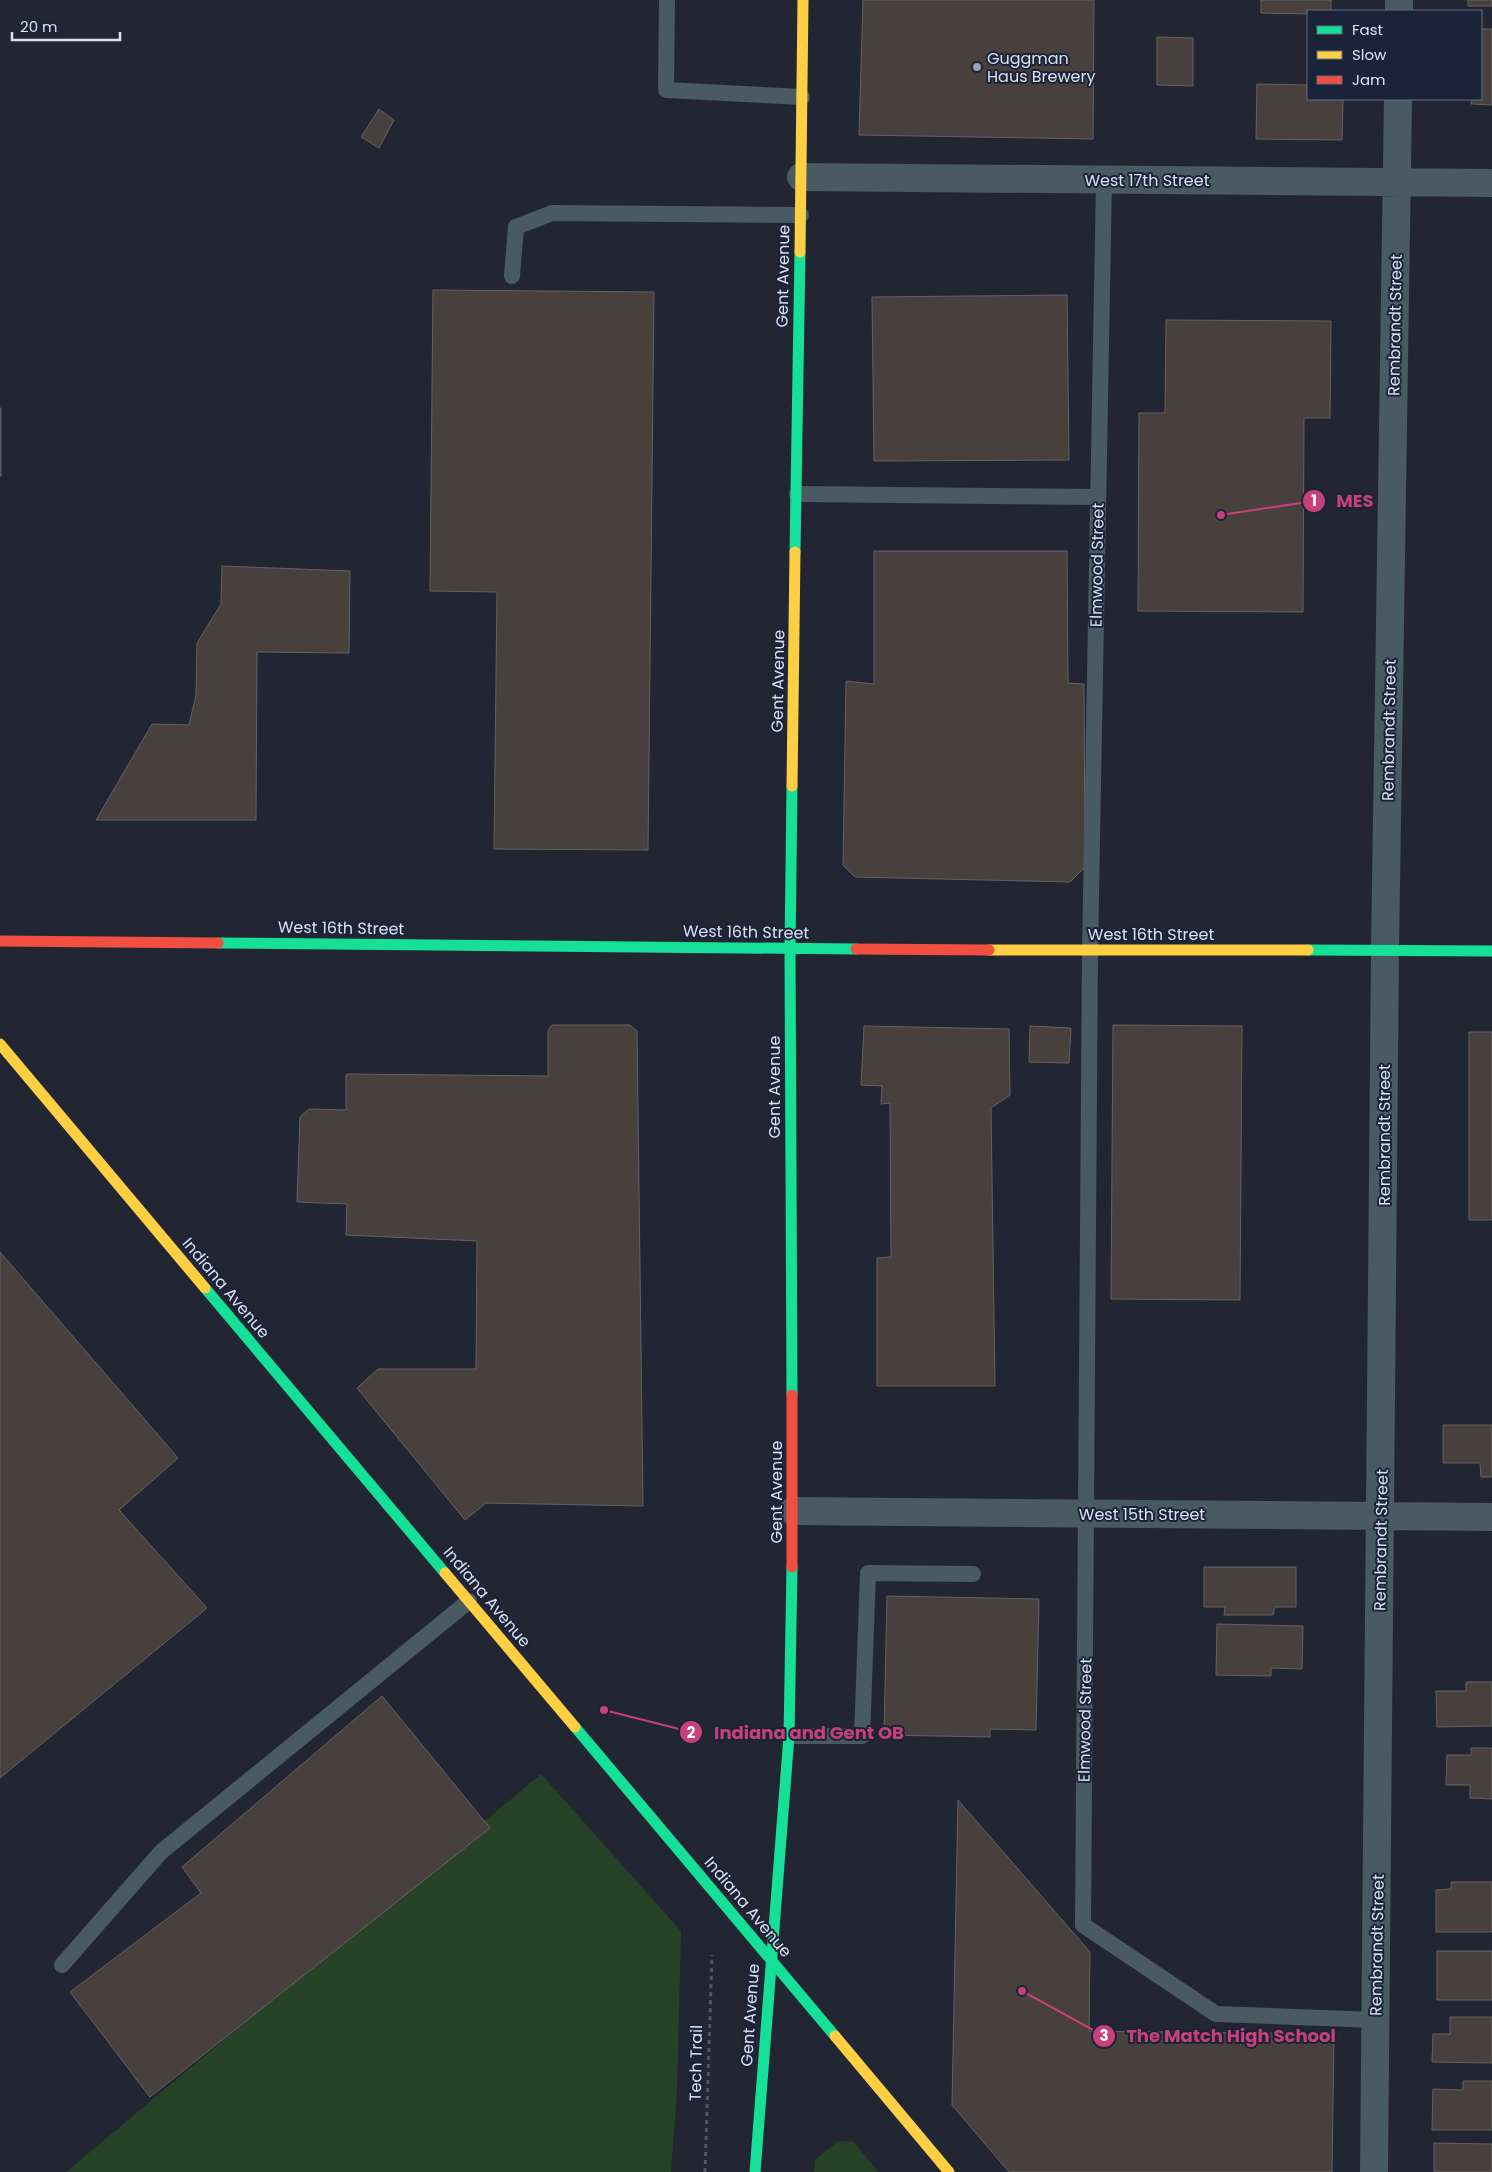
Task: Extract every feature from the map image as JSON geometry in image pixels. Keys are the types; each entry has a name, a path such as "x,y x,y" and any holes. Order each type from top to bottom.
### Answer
{"main road":[{"name":"Gent Avenue","path":"755,2172 770,1958 789,1736 793,1511 790,949 804,0"},
{"name":"West 16th Street","path":"0,941 790,949 1492,951"},
{"name":"Indiana Avenue","path":"0,1044 949,2172"}],"street":[{"name":"Rembrandt Street","path":"1374,2172 1382,1516 1385,951 1398,100"},
{"name":"West 17th Street","path":"801,177 1492,182"},
{"name":"West 15th Street","path":"793,1511 1492,1517"}],"lane":[{"path":"668,0 666,90 802,97"},
{"name":"Elmwood Street","path":"1104,180 1090,950 1084,1925 1216,2014 1376,2020"},
{"path":"512,276 516,227 552,213 800,215"},
{"path":"797,494 1098,497"},
{"path":"789,1736 862,1736 868,1574 973,1574"},
{"path":"62,1966 161,1852 469,1601"}],"path":[{"name":"Tech Trail","path":"705,2172 712,1955"}],"green space":[{"path":"541,1774 681,1931 677,2091 671,2172 66,2172"},
{"path":"838,2141 854,2142 878,2172 814,2172 815,2160"}],"building":[{"name":"Guggman Haus Brewery","path":"863,0 1094,0 1093,139 859,135"},
{"path":"1261,0 1331,0 1331,10 1307,10 1307,14 1261,13"},
{"path":"1468,0 1492,0 1492,6 1468,6"},
{"path":"1482,29 1492,29 1492,105 1471,104 1472,100 1482,100"},
{"path":"1157,37 1193,38 1193,86 1157,85"},
{"path":"1257,84 1307,85 1307,100 1343,100 1342,140 1256,139"},
{"path":"379,109 394,120 379,148 361,137"},
{"path":"433,290 654,292 648,850 494,849 497,592 430,591"},
{"path":"1067,295 1069,460 874,461 872,297"},
{"path":"1166,320 1331,321 1330,418 1304,418 1303,612 1138,611 1139,413 1165,413"},
{"path":"1,408 1,476 0,476"},
{"path":"874,551 1067,551 1068,683 1084,684 1085,867 1070,882 855,877 843,865 846,681 874,684"},
{"path":"222,566 350,571 349,653 257,652 256,820 96,820 152,724 189,725 196,695 197,643 221,604"},
{"path":"552,1025 630,1025 637,1031 643,1506 486,1503 465,1520 357,1388 378,1369 476,1369 477,1241 346,1235 347,1204 297,1202 300,1117 309,1109 346,1110 346,1074 548,1076 548,1031"},
{"path":"1113,1025 1242,1026 1240,1300 1111,1299"},
{"path":"864,1026 1009,1029 1010,1095 991,1108 995,1386 877,1386 877,1258 891,1257 890,1103 881,1104 882,1086 861,1085"},
{"path":"1030,1026 1071,1028 1069,1063 1029,1062"},
{"path":"1469,1032 1492,1032 1492,1220 1469,1220"},
{"path":"0,1252 178,1458 119,1510 207,1608 0,1778"},
{"path":"1443,1425 1492,1425 1492,1477 1481,1477 1480,1463 1443,1463"},
{"path":"1204,1567 1296,1567 1296,1607 1275,1607 1273,1615 1224,1615 1225,1607 1204,1607"},
{"path":"887,1596 1039,1599 1036,1730 990,1729 990,1737 884,1735"},
{"path":"1217,1624 1303,1626 1302,1669 1271,1668 1271,1676 1216,1675"},
{"path":"1466,1682 1492,1682 1492,1726 1437,1727 1436,1691 1466,1691"},
{"path":"382,1696 490,1828 150,2097 70,1992 201,1893 182,1867"},
{"path":"1471,1748 1492,1748 1492,1799 1470,1798 1470,1785 1446,1785 1447,1755 1471,1755"},
{"path":"958,1800 1090,1952 1089,2031 1334,2034 1332,2172 1009,2172 952,2105"},
{"path":"1451,1882 1492,1882 1492,1932 1436,1932 1436,1890 1451,1889"},
{"path":"1437,1951 1492,1951 1492,2000 1437,2000"},
{"path":"1450,2017 1492,2017 1492,2063 1432,2062 1433,2034 1450,2034"},
{"path":"1463,2081 1492,2081 1492,2130 1432,2130 1433,2089 1463,2090"},
{"path":"1434,2143 1492,2144 1492,2172 1434,2172"}],"traffic: fast":[{"path":"795,552 800,252"},
{"path":"792,786 790,949 792,1395"},
{"path":"218,943 856,949"},
{"path":"1308,950 1492,951"},
{"path":"205,1288 445,1573"},
{"path":"755,2172 789,1736 792,1567"},
{"path":"575,1727 835,2036"}],"traffic: slow":[{"path":"800,252 803,0"},
{"path":"792,786 795,552"},
{"path":"989,950 1308,950"},
{"path":"0,1044 205,1288"},
{"path":"445,1573 575,1727"},
{"path":"835,2036 949,2172"}],"traffic: jam":[{"path":"0,941 218,943"},
{"path":"856,949 989,950"},
{"path":"792,1395 792,1567"}],"place":[{"name":"Guggman Haus Brewery","path":"977,67"},
{"name":"MES","path":"1221,515"},
{"name":"Indiana and Gent OB","path":"604,1710"},
{"name":"The Match High School","path":"1022,1991"}]}
